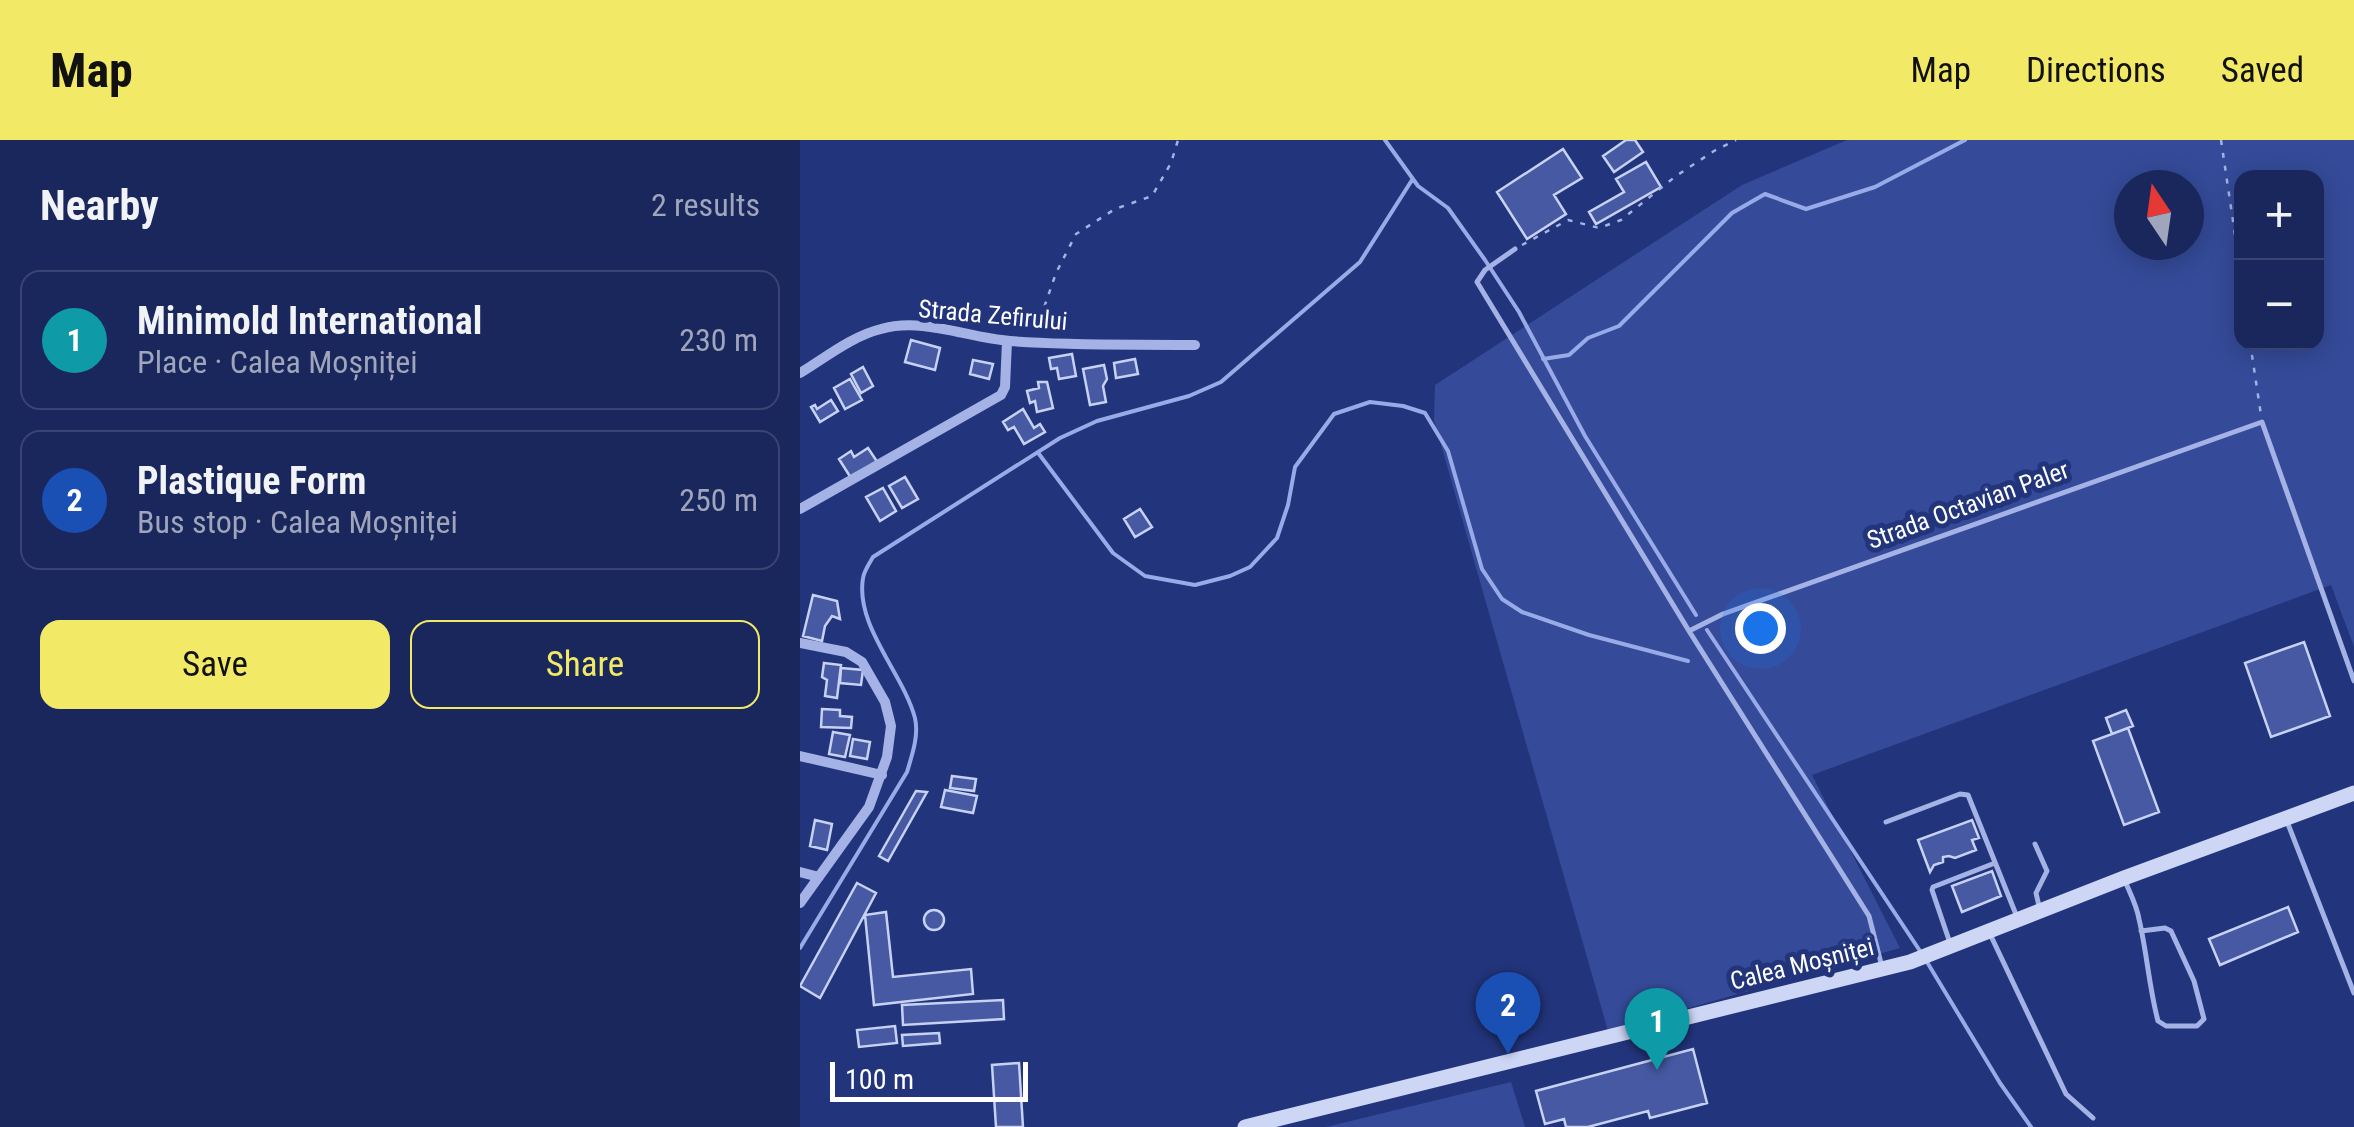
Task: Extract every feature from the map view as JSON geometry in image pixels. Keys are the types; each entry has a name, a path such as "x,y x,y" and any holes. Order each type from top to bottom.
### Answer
{"street":[{"name":"Strada Zefirului","path":"800,373 861,336 894,326 930,327 1007,341 1195,344"},
{"path":"800,509 1002,395 1007,341"},
{"path":"800,642 846,652 862,662 888,711 891,740 869,807 800,904"},
{"path":"800,756 882,775"},
{"name":"Calea Moșniței","path":"1245,1127 1910,962 2354,793"},
{"path":"800,872 819,876"}],"lane":[{"path":"1515,249 1484,270 1478,282 1689,631 1869,916 1882,970"},
{"path":"2262,422 2354,681"},
{"name":"Strada Octavian Paler","path":"1689,631 1723,614 2262,422"},
{"path":"1886,822 1968,795 2018,920"},
{"path":"2286,819 2354,993"},
{"path":"2035,844 2046,871 2036,892 2040,910"},
{"path":"1944,949 1933,887 1995,863"},
{"path":"2124,878 2138,912 2151,995 2158,1021 2166,1026 2201,1023 2204,1018 2194,981 2171,931 2141,931"},
{"path":"1989,931 2066,1094 2094,1118"}],"path":[{"path":"1032,342 1056,273 1076,234 1115,209 1152,196 1171,164 1178,140"},
{"path":"1515,249 1568,220 1599,228 1621,220 1676,176 1736,140"},
{"path":"2221,140 2239,260"},
{"path":"2251,350 2262,422"}],"shaded area":[{"path":"1847,140 2354,140 2354,647 2331,585 1812,775 1900,948 1608,1031 1434,420 1435,385 1742,185"},
{"path":"1511,1082 1525,1127 1326,1127"}],"building":[{"path":"1626,140 1635,140 1643,152 1614,172 1603,156"},
{"path":"1563,149 1582,178 1554,195 1566,214 1527,239 1497,192"},
{"path":"1646,162 1661,187 1596,224 1589,212 1624,192 1616,179"},
{"path":"911,340 940,348 935,370 905,362"},
{"path":"1072,354 1076,376 1059,379 1049,358"},
{"path":"1135,359 1138,374 1116,378 1114,363"},
{"path":"973,360 993,364 989,379 970,374"},
{"path":"1104,365 1106,402 1090,405 1083,369"},
{"path":"863,367 873,386 861,393 851,374"},
{"path":"850,379 862,400 845,409 834,388"},
{"path":"1038,382 1047,382 1053,408 1037,412 1027,391 1039,388"},
{"path":"831,400 838,411 820,422 811,407 815,405 817,409"},
{"path":"1023,409 1034,428 1040,424 1045,432 1024,444 1014,427 1008,430 1003,422"},
{"path":"868,448 878,463 851,478 839,459 851,451 854,457"},
{"path":"905,477 918,499 902,508 889,486"},
{"path":"883,488 896,511 880,521 866,497"},
{"path":"1140,509 1152,527 1135,537 1124,519"},
{"path":"813,595 837,601 840,619 832,616 822,641 803,636"},
{"path":"2304,642 2330,716 2271,737 2245,663"},
{"path":"824,663 841,665 837,698 825,696"},
{"path":"841,668 863,670 861,685 840,683"},
{"path":"822,709 840,710 840,716 852,717 851,728 821,727"},
{"path":"2126,710 2133,726 2112,734 2106,718"},
{"path":"2128,728 2159,812 2124,825 2093,741"},
{"path":"833,732 850,735 845,757 829,754"},
{"path":"853,739 870,742 867,759 850,756"},
{"path":"952,776 976,779 974,791 950,788"},
{"path":"945,790 977,796 973,813 941,807"},
{"path":"916,791 927,792 888,861 879,856"},
{"path":"815,820 832,824 827,850 810,846"},
{"path":"1972,820 1979,838 1972,840 1976,850 1955,858 1943,857 1943,862 1934,865 1930,872 1918,840"},
{"path":"1992,871 2001,896 1962,912 1952,886"},
{"path":"857,883 876,893 820,998 800,986"},
{"path":"2288,907 2298,932 2220,965 2209,939"},
{"path":"934,910 944,920 934,930 924,920"},
{"path":"886,912 893,977 971,969 973,994 874,1005 865,915"},
{"path":"1003,1000 1004,1019 903,1025 902,1005"},
{"path":"895,1026 897,1043 859,1047 857,1030"},
{"path":"939,1033 940,1043 903,1046 902,1035"},
{"path":"1693,1049 1707,1103 1650,1118 1648,1111 1588,1127 1566,1127 1564,1119 1545,1124 1536,1091"},
{"path":"1019,1063 1023,1127 996,1127 992,1065"}],"waterway":[{"path":"1385,140 1418,186 1448,208 1485,260 1519,312 1585,436 1696,615"},
{"path":"1543,359 1569,355 1588,338 1619,326 1732,213 1765,194 1806,209 1875,187 1965,140"},
{"path":"800,948 907,772 914,745 915,718 873,632 862,596 863,578 873,557 1060,438 1097,421 1189,396 1221,382 1360,262 1412,180"},
{"path":"1039,454 1113,553 1145,576 1195,585 1250,567 1277,538 1295,467 1334,414 1370,402 1425,413 1448,451 1482,569 1502,599 1522,612 1589,635 1688,661"},
{"path":"1707,630 1922,954"},
{"path":"1927,962 2031,1127"}],"place":[{"name":"Plastique Form","path":"1508,1054"},
{"name":"Minimold International","path":"1657,1070"}]}
